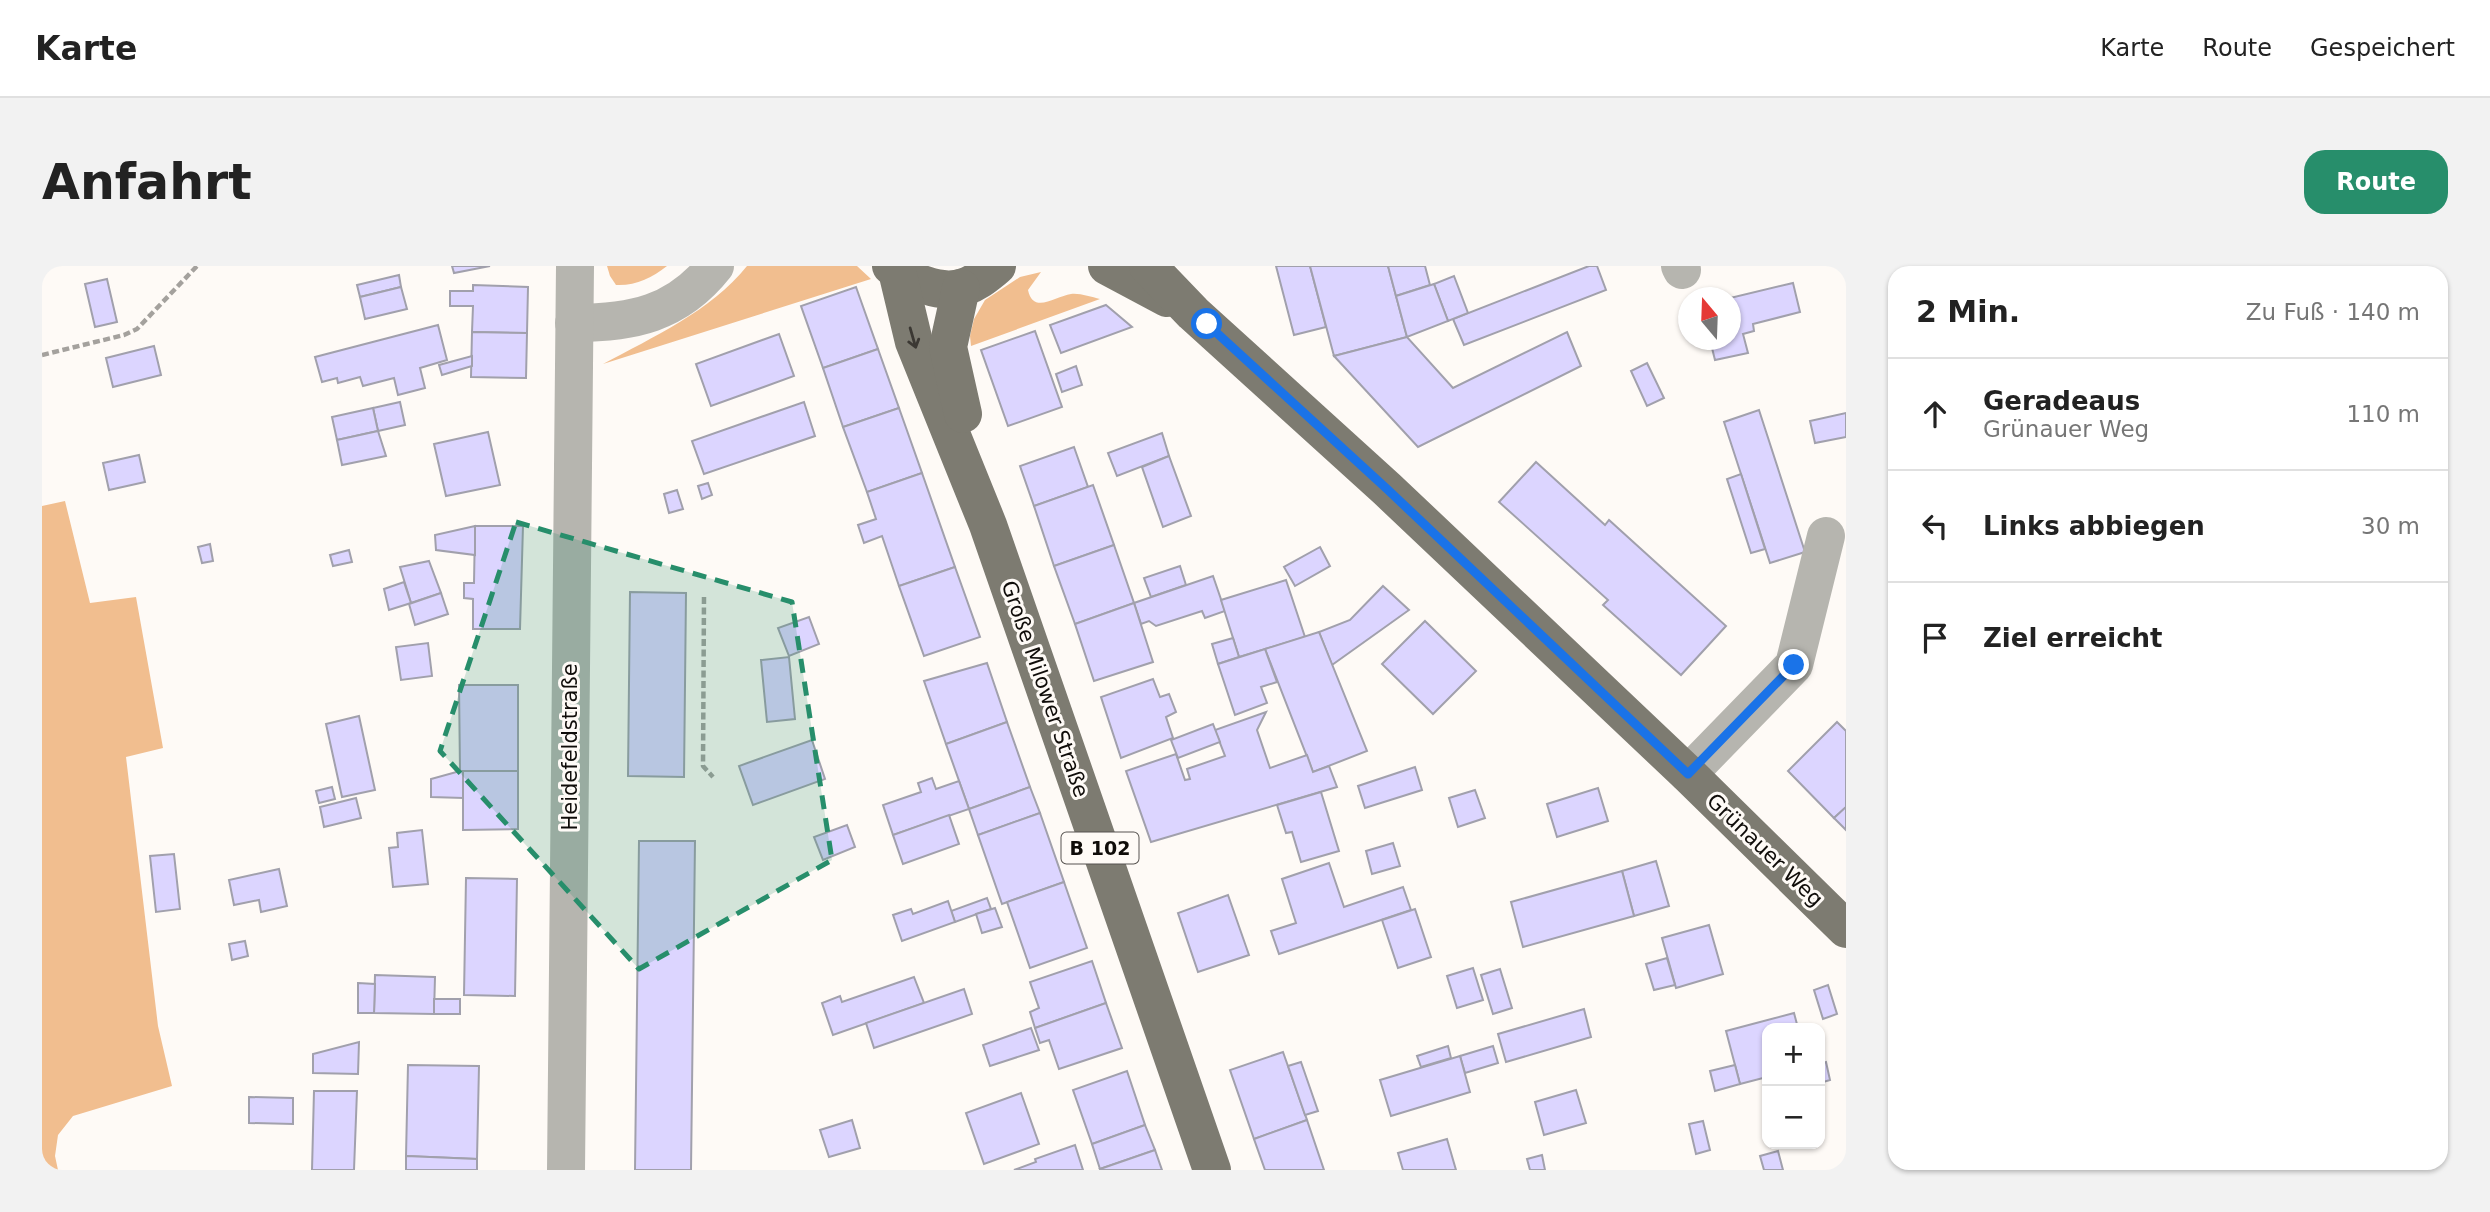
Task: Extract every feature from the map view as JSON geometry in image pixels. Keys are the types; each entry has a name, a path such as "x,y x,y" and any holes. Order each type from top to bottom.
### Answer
{"main road":[{"path":"961,288 977,281 997,266"},
{"name":"Grünauer Weg","path":"1107,266 1193,313"},
{"name":"Grünauer Weg","path":"1147,266 1193,313 1387,489 1688,774 1846,929"},
{"name":"Große Milower Straße","path":"894,269 930,287 961,288 948,347 988,525"},
{"name":"Große Milower Straße","path":"894,269 914,342 988,525 1212,1170"}],"street":[{"name":"Heidefeldstraße","path":"566,1170 575,266"},
{"path":"574,323 613,323 650,314 677,301 715,266"},
{"path":"1688,774 1794,665 1826,536"}],"path":[{"path":"42,355 124,335 137,329 197,266"},
{"path":"704,597 703,766 713,777"}],"highlighted area":[{"path":"516,522 792,602 832,860 639,969 440,751"}],"shaded area":[{"path":"607,266 667,266 643,280 616,285"},
{"path":"747,266 857,266 871,279 603,364 699,310 733,282"},
{"path":"1041,272 1028,290 1035,301 1046,302 1074,294 1100,299 971,346 974,319 985,300 1020,277"},
{"path":"65,501 90,603 136,597 163,748 126,757 158,1026 172,1086 73,1116 58,1135 55,1156 58,1170 42,1170 42,506"}],"building":[{"path":"452,266 490,266 454,273"},
{"path":"1276,266 1310,266 1326,327 1294,335"},
{"path":"1310,266 1388,266 1407,337 1334,356"},
{"path":"1388,266 1425,266 1430,285 1396,296"},
{"path":"1589,266 1597,266 1606,290 1464,345 1453,319"},
{"path":"399,275 401,287 360,297 357,285"},
{"path":"1454,276 1468,313 1448,321 1434,284"},
{"path":"107,279 117,322 95,327 85,284"},
{"path":"1793,283 1800,312 1753,324 1754,331 1743,334 1748,353 1715,360 1712,350 1741,350 1741,295"},
{"path":"1434,284 1448,321 1407,337 1396,296"},
{"path":"473,285 528,287 527,333 472,332 473,306 450,306 450,291 473,291"},
{"path":"401,287 407,309 365,319 360,297"},
{"path":"856,287 878,349 823,368 801,306"},
{"path":"1106,305 1132,327 1061,353 1050,325"},
{"path":"438,325 447,360 420,368 425,388 398,395 394,378 363,386 360,377 338,383 337,378 322,382 315,357"},
{"path":"1035,331 1062,407 1008,426 981,350"},
{"path":"472,332 527,333 526,378 471,377"},
{"path":"1567,332 1581,366 1418,447 1334,356 1407,337 1453,388"},
{"path":"779,334 794,376 711,406 696,364"},
{"path":"154,346 161,375 113,387 106,358"},
{"path":"878,349 899,408 843,427 823,368"},
{"path":"472,356 472,366 442,375 439,365"},
{"path":"1647,363 1664,398 1647,406 1631,371"},
{"path":"1076,366 1082,385 1062,392 1056,374"},
{"path":"400,402 405,425 378,431 373,408"},
{"path":"804,402 815,436 704,474 692,441"},
{"path":"373,408 378,431 337,440 332,417"},
{"path":"899,408 922,473 867,492 843,427"},
{"path":"1759,410 1805,552 1770,563 1724,422"},
{"path":"1846,413 1846,437 1815,443 1810,421"},
{"path":"378,431 386,456 342,465 337,440"},
{"path":"488,432 500,485 446,496 434,444"},
{"path":"1162,433 1169,456 1117,476 1108,453"},
{"path":"1074,447 1088,487 1034,506 1020,466"},
{"path":"139,455 145,482 109,490 103,463"},
{"path":"1169,456 1191,516 1163,527 1142,467"},
{"path":"1536,462 1605,525 1609,520 1726,626 1681,675 1603,605 1608,600 1499,502"},
{"path":"922,473 955,567 899,586 882,536 864,543 858,525 876,519 867,492"},
{"path":"1741,474 1765,549 1751,553 1727,479"},
{"path":"708,483 712,495 702,499 698,486"},
{"path":"1093,485 1114,545 1054,566 1034,506"},
{"path":"677,490 683,509 669,513 664,494"},
{"path":"475,526 523,526 520,629 473,629 473,599 464,598 464,583 474,583"},
{"path":"475,526 475,555 436,550 435,535"},
{"path":"210,544 213,561 202,563 198,547"},
{"path":"1114,545 1134,603 1075,624 1054,566"},
{"path":"1320,547 1330,566 1295,586 1284,567"},
{"path":"349,550 352,562 333,566 330,555"},
{"path":"429,561 441,593 411,603 400,567"},
{"path":"1180,566 1186,585 1151,597 1144,578"},
{"path":"955,567 980,637 924,656 899,586"},
{"path":"1213,576 1225,611 1205,618 1202,611 1156,626 1149,621 1141,624 1134,603"},
{"path":"1286,580 1305,637 1239,657 1221,600"},
{"path":"404,582 411,603 389,610 384,589"},
{"path":"1383,586 1409,610 1332,665 1319,632 1350,620"},
{"path":"630,592 686,593 684,777 628,776"},
{"path":"441,593 448,614 415,625 409,604"},
{"path":"1134,603 1153,662 1094,681 1075,624"},
{"path":"809,617 819,644 789,656 778,628"},
{"path":"1425,621 1476,671 1433,714 1382,664"},
{"path":"1319,632 1367,751 1313,772 1265,649"},
{"path":"1233,638 1239,657 1218,664 1212,644"},
{"path":"428,643 432,676 401,680 396,647"},
{"path":"1265,649 1277,682 1261,687 1267,703 1235,715 1218,664"},
{"path":"789,657 795,719 767,722 761,660"},
{"path":"987,663 1007,722 946,744 924,681"},
{"path":"1153,679 1160,697 1169,694 1176,712 1166,717 1173,738 1121,758 1101,697"},
{"path":"459,685 518,685 518,771 460,771"},
{"path":"1266,712 1257,730 1270,768 1307,755 1313,772 1329,766 1337,787 1151,842 1126,771 1176,754 1185,780 1190,779 1187,769 1225,756 1215,730"},
{"path":"359,716 375,790 342,797 326,724"},
{"path":"1007,722 1030,787 969,809 946,744"},
{"path":"1837,722 1846,731 1846,807 1834,818 1788,771"},
{"path":"1213,724 1220,742 1178,758 1171,740"},
{"path":"812,740 825,779 753,805 739,766"},
{"path":"1415,767 1422,790 1365,808 1358,786"},
{"path":"463,771 463,798 431,797 431,779"},
{"path":"463,771 518,771 518,829 463,830"},
{"path":"932,778 936,789 959,781 969,809 893,835 883,805 921,792 918,783"},
{"path":"332,787 335,799 319,803 316,791"},
{"path":"1030,787 1040,813 978,835 969,809"},
{"path":"1598,788 1608,821 1557,837 1547,804"},
{"path":"1475,790 1485,818 1458,827 1449,798"},
{"path":"1321,792 1339,851 1301,862 1292,832 1286,833 1277,805"},
{"path":"356,798 361,818 324,827 320,807"},
{"path":"1846,807 1846,830 1834,818"},
{"path":"1040,813 1064,882 1002,904 978,835"},
{"path":"949,815 959,844 903,864 893,835"},
{"path":"847,825 855,847 823,860 814,837"},
{"path":"422,830 428,884 393,887 389,848 398,847 397,833"},
{"path":"639,841 695,841 691,1170 635,1170"},
{"path":"1393,843 1400,866 1372,874 1366,851"},
{"path":"174,854 180,909 156,912 150,856"},
{"path":"1656,861 1669,906 1634,916 1622,871"},
{"path":"1329,863 1344,907 1403,887 1411,910 1279,954 1271,931 1296,923 1282,879"},
{"path":"279,869 287,906 261,912 259,900 234,905 229,880"},
{"path":"1622,871 1634,916 1523,947 1511,902"},
{"path":"466,878 517,879 515,996 464,995"},
{"path":"1064,882 1087,948 1030,968 1007,902"},
{"path":"1228,895 1249,955 1198,972 1178,913"},
{"path":"987,898 991,909 955,922 951,911"},
{"path":"948,901 955,922 902,941 893,915 911,909 913,914"},
{"path":"995,908 1002,927 982,933 976,914"},
{"path":"1415,909 1431,957 1398,968 1382,920"},
{"path":"1709,925 1723,974 1676,988 1662,938"},
{"path":"245,941 248,956 232,960 229,944"},
{"path":"1667,958 1675,985 1654,990 1646,964"},
{"path":"1092,961 1106,1003 1035,1028 1030,1012 1039,1008 1030,982"},
{"path":"1473,968 1483,1000 1457,1008 1447,976"},
{"path":"1500,969 1512,1008 1493,1014 1481,975"},
{"path":"375,975 435,977 434,1014 374,1013"},
{"path":"914,977 924,1003 833,1035 822,1003 840,996 842,1002"},
{"path":"358,983 375,984 374,1013 358,1013"},
{"path":"1828,985 1837,1014 1823,1019 1814,990"},
{"path":"964,989 972,1014 874,1048 866,1023"},
{"path":"434,999 460,999 460,1014 434,1014"},
{"path":"1106,1003 1122,1048 1059,1069 1049,1040 1040,1043 1035,1028"},
{"path":"1584,1009 1591,1037 1506,1062 1498,1034"},
{"path":"1794,1013 1797,1023 1762,1023 1762,1078 1740,1084 1726,1031"},
{"path":"1031,1028 1039,1050 990,1066 983,1045"},
{"path":"359,1042 358,1074 313,1073 313,1054"},
{"path":"1448,1046 1451,1058 1421,1067 1417,1056"},
{"path":"1493,1046 1498,1063 1465,1073 1460,1056"},
{"path":"1283,1052 1307,1120 1254,1139 1230,1070"},
{"path":"1460,1056 1470,1092 1391,1116 1380,1080"},
{"path":"1301,1062 1318,1111 1305,1115 1288,1066"},
{"path":"1825,1062 1830,1080 1825,1082"},
{"path":"408,1065 479,1066 477,1159 406,1156"},
{"path":"1735,1065 1740,1084 1715,1091 1710,1071"},
{"path":"1127,1071 1145,1125 1092,1144 1073,1090"},
{"path":"1576,1090 1586,1123 1544,1135 1535,1102"},
{"path":"314,1091 357,1091 354,1170 312,1170"},
{"path":"1021,1093 1039,1144 984,1164 966,1113"},
{"path":"249,1097 293,1098 293,1124 249,1123"},
{"path":"852,1120 860,1148 829,1157 820,1130"},
{"path":"1307,1120 1324,1170 1265,1170 1254,1139"},
{"path":"1703,1121 1710,1150 1696,1154 1689,1124"},
{"path":"1145,1125 1155,1150 1100,1169 1092,1144"},
{"path":"1447,1139 1456,1170 1403,1170 1398,1153"},
{"path":"1075,1145 1083,1170 1014,1170 1036,1162 1035,1159"},
{"path":"1155,1150 1162,1170 1100,1169"},
{"path":"1778,1151 1783,1170 1764,1170 1760,1156"},
{"path":"1542,1155 1545,1170 1530,1170 1527,1159"},
{"path":"406,1156 477,1159 477,1170 406,1170"}],"route":[{"path":"1207,324 1387,489 1688,774 1794,665"}]}
